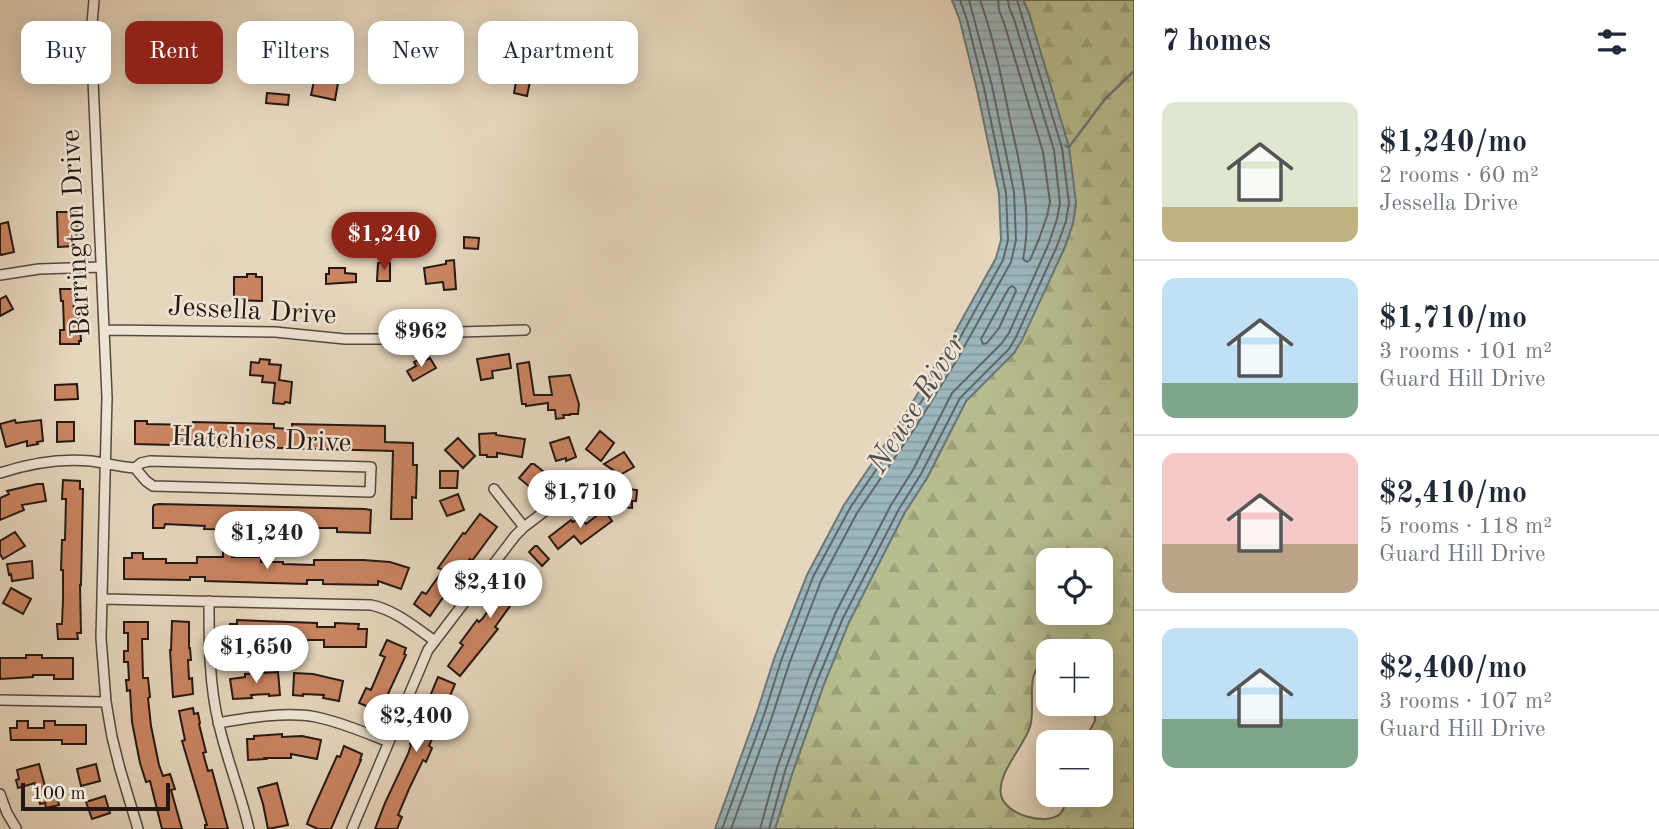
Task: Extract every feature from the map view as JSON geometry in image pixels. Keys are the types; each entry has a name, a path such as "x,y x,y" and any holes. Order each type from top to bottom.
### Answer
{"street":[{"name":"Barrington Drive","path":"94,0 92,53 107,397 101,638 112,737 138,829"},
{"path":"0,275 39,269 101,267"},
{"name":"Jessella Drive","path":"104,330 275,332 345,339 524,330"},
{"name":"Hatchies Drive","path":"0,472 47,462 79,461 135,468 153,486 370,492 371,467 150,461 135,468"},
{"path":"494,489 524,527"},
{"path":"352,829 428,650 515,536 574,489"},
{"path":"102,599 371,605 392,612 435,641"},
{"path":"209,601 211,680 218,723 249,829"},
{"path":"0,700 106,702"},
{"path":"218,723 279,716 315,716 389,742"},
{"path":"0,794 16,828"}],"green space":[{"path":"1023,0 1134,0 1134,829 775,829 824,684 849,622 966,401 1014,353 1064,249 1073,223 1076,203 1029,13","holes":["1036,639 1113,639 1113,716 1095,716 1090,730 1113,730 1113,807 1064,807 1060,814 1054,817 1036,819 1018,813 1004,802 1001,795 1003,778 1027,735 1032,718"]}],"water":[{"name":"Neuse River","path":"952,0 1023,0 1069,147 1076,203 1073,223 1064,249 1022,340 1014,353 966,401 849,622 824,684 775,829 715,829 774,659 807,575 844,505 945,350 996,258 1001,240 999,194 977,90"}],"building":[{"path":"313,84 338,84 335,100 311,95"},
{"path":"516,84 529,84 527,96 514,93"},
{"path":"267,93 289,95 288,105 266,103"},
{"path":"57,212 77,212 76,246 58,247"},
{"path":"8,222 14,252 1,255 0,224"},
{"path":"464,237 479,238 478,249 464,248"},
{"path":"454,260 456,289 444,290 443,282 426,284 424,268"},
{"path":"378,263 390,263 390,281 377,281"},
{"path":"329,268 345,268 345,273 356,274 356,282 326,284"},
{"path":"247,274 262,277 262,301 234,300 234,277 247,277"},
{"path":"60,289 73,289 74,309 79,308 79,344 60,344 60,330 64,330"},
{"path":"6,296 13,309 0,316 0,299"},
{"path":"509,354 511,368 492,371 493,378 481,380 477,359"},
{"path":"422,358 424,361 430,358 436,368 413,381 407,371 416,366 414,362"},
{"path":"260,359 270,360 269,364 281,365 279,380 292,382 290,403 273,403 275,383 262,382 263,376 250,375 251,362 259,363"},
{"path":"529,362 534,395 552,395 549,377 570,375 579,404 578,414 563,415 564,418 556,419 555,410 548,410 548,403 526,406 522,404 517,364"},
{"path":"77,384 78,399 55,400 55,385"},
{"path":"15,420 16,423 41,420 43,441 27,446 27,441 6,447 0,424"},
{"path":"135,421 147,421 147,424 192,425 193,422 274,424 274,428 292,429 292,424 385,426 385,442 413,443 413,465 417,465 412,519 391,519 393,451 135,444"},
{"path":"57,422 74,422 74,441 57,442"},
{"path":"600,431 614,443 601,461 586,449"},
{"path":"496,433 525,439 522,457 497,453 497,457 480,455 479,434"},
{"path":"569,437 576,457 556,461 550,443"},
{"path":"458,438 475,456 463,468 445,450"},
{"path":"624,452 634,467 613,479 609,472 613,470 604,464"},
{"path":"531,464 549,476 536,492 519,478"},
{"path":"440,471 458,471 457,488 440,488"},
{"path":"63,480 80,481 80,489 83,489 81,633 77,633 78,639 58,639 57,624 62,624 63,600 62,540 65,540 66,499 62,499"},
{"path":"43,484 46,501 22,505 24,510 0,520 0,498 9,494 7,491"},
{"path":"614,487 637,490 632,508 612,506"},
{"path":"458,494 464,510 447,516 440,501"},
{"path":"159,504 365,509 371,510 370,533 337,532 337,528 315,528 315,531 204,529 205,526 165,524 164,528 153,528 153,507"},
{"path":"604,510 612,521 581,544 574,536 558,549 549,537 571,520 573,522 580,517 586,524"},
{"path":"480,514 497,527 472,561 470,559 430,616 414,604 422,592 426,594 443,570 438,568"},
{"path":"15,532 25,546 3,559 0,554 0,541"},
{"path":"535,546 549,559 542,566 529,552"},
{"path":"223,552 232,552 232,557 261,557 261,562 283,564 314,565 314,560 363,560 390,562 409,568 401,589 378,581 378,585 323,584 323,580 307,580 307,584 205,581 205,577 190,577 190,580 124,579 124,558 132,558 132,553 143,553 143,559 166,559 166,563 197,563 197,557 223,557"},
{"path":"32,561 33,578 12,581 7,564"},
{"path":"518,563 533,574 495,627 498,629 460,676 448,666 463,645 460,643 477,620 479,622 483,618 500,592 498,590"},
{"path":"11,588 31,599 23,614 3,603"},
{"path":"237,620 317,623 317,627 335,627 335,623 359,624 358,629 367,629 366,647 324,647 324,640 293,640 293,646 253,642 253,639 230,639 230,624 237,624"},
{"path":"172,621 189,622 189,679 192,678 193,694 173,697 170,650"},
{"path":"124,622 148,622 148,639 142,639 143,678 148,678 151,726 159,765 163,776 170,774 175,789 171,790 182,829 162,829 150,781 146,782 140,763 132,722 130,690 127,691 128,662 124,662 124,651 128,651 128,633 124,633"},
{"path":"387,640 406,648 406,655 378,711 359,703 366,688 371,690 385,657 380,655"},
{"path":"26,655 73,658 73,679 33,675 0,679 0,658 26,658"},
{"path":"278,672 280,695 251,695 252,698 233,699 230,679 245,677 245,674"},
{"path":"294,673 343,681 339,701 323,698 324,695 293,695"},
{"path":"438,677 455,684 429,746 432,748 409,789 398,815 402,817 397,829 375,829 408,754"},
{"path":"193,708 194,714 198,713 206,752 203,753 208,771 212,770 228,829 205,829 207,825 182,741 185,740 179,711"},
{"path":"17,721 28,721 28,728 44,728 44,721 55,721 55,725 86,725 86,744 62,744 62,740 11,740 10,728 17,728"},
{"path":"282,734 282,737 302,736 321,740 317,759 291,754 291,758 248,760 247,739"},
{"path":"344,746 362,754 361,760 331,829 318,829 307,824"},
{"path":"39,764 46,790 55,788 59,805 46,808 45,803 40,804 35,783 18,788 17,770"},
{"path":"96,764 100,781 81,786 77,769"},
{"path":"277,783 288,825 268,829 258,788"},
{"path":"105,796 110,813 92,819 86,802"}],"waterway":[{"path":"1066,146 1069,147 1105,99 1134,71"}]}
